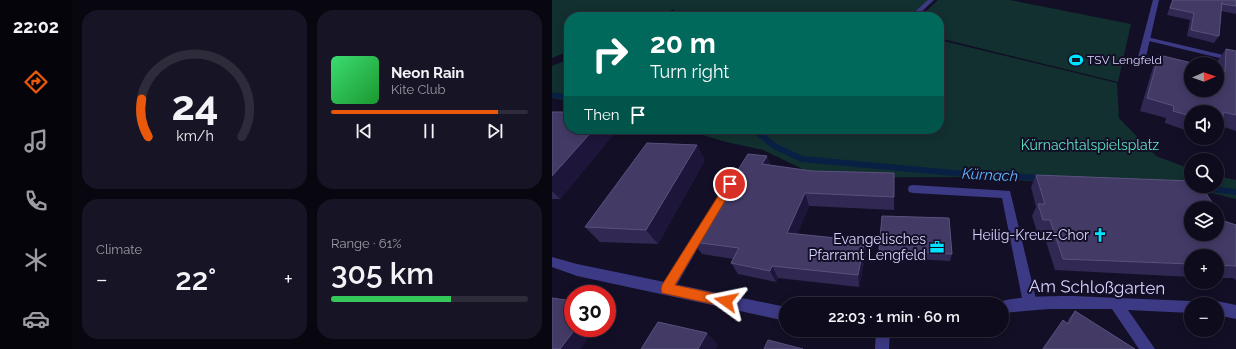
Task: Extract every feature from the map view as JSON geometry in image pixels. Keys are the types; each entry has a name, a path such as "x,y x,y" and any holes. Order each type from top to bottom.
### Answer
{"street":[{"path":"918,12 931,0"},
{"path":"1141,61 1147,39 1150,15 1156,0"},
{"path":"1147,39 1236,60"},
{"path":"913,189 1006,194 1030,303"},
{"path":"667,289 706,223"},
{"path":"552,262 578,270 779,313"},
{"name":"Am Schloßgarten","path":"1009,306 1030,303 1184,307"},
{"path":"1116,304 1148,349"},
{"path":"1224,309 1236,312"},
{"path":"882,349 883,337"}],"green space":[{"path":"552,0 929,0 915,12 673,12 675,9 667,12 564,12 564,53 552,58"},
{"name":"TSV Lengfeld","path":"938,0 1010,0 1131,24 1118,82 944,39 944,12 925,12"},
{"name":"Kürnachtalspielsplatz","path":"944,41 1117,83 1119,118 1156,156 1184,166 1184,189 956,177 815,178 815,175 763,150 726,142 700,134 944,134"},
{"path":"564,61 564,100 552,98 552,66"},
{"path":"1224,177 1236,180 1236,199 1212,193 1224,193"}],"building":[{"path":"1173,0 1236,0 1236,6 1222,4 1222,2 1219,36 1191,30 1194,13 1170,8"},
{"path":"1226,49 1236,51 1236,115 1224,112 1224,105 1184,105 1184,114 1173,111 1174,106 1147,98 1159,55 1184,61 1184,97 1224,97"},
{"path":"552,112 564,112 564,134 590,134 552,176"},
{"path":"647,143 697,145 646,230 585,227"},
{"path":"748,154 767,156 762,164 812,171 894,173 894,197 805,193 787,233 865,241 858,275 772,266 770,271 731,263 739,248 693,242"},
{"name":"Heilig-Kreuz-Chor","path":"1036,175 1184,181 1184,193 1206,193 1211,201 1184,201 1184,241 1224,241 1224,221 1236,225 1236,266 1224,265 1224,249 1184,249 1184,264 1063,259 1050,220 1043,220 1038,204 1045,204"},
{"path":"882,216 949,218 952,254 879,250"},
{"path":"552,298 564,300 564,337 569,337 560,349 552,349"},
{"path":"1075,311 1135,349 1043,349 1063,320 1068,324"},
{"path":"658,322 707,333 698,349 641,349"},
{"path":"768,340 803,349 764,349"}],"waterway":[{"name":"Kürnach","path":"552,95 564,96"},
{"name":"Kürnach","path":"760,134 774,146 802,159 954,173 1043,178"},
{"name":"Kürnach","path":"1224,190 1236,192"}],"place":[{"name":"TSV Lengfeld","path":"1076,60"},
{"name":"Heilig-Kreuz-Chor","path":"1100,235"},
{"name":"Evangelisches Pfarramt Lengfeld","path":"937,247"}],"route":[{"path":"726,301 667,289 730,184"}]}
